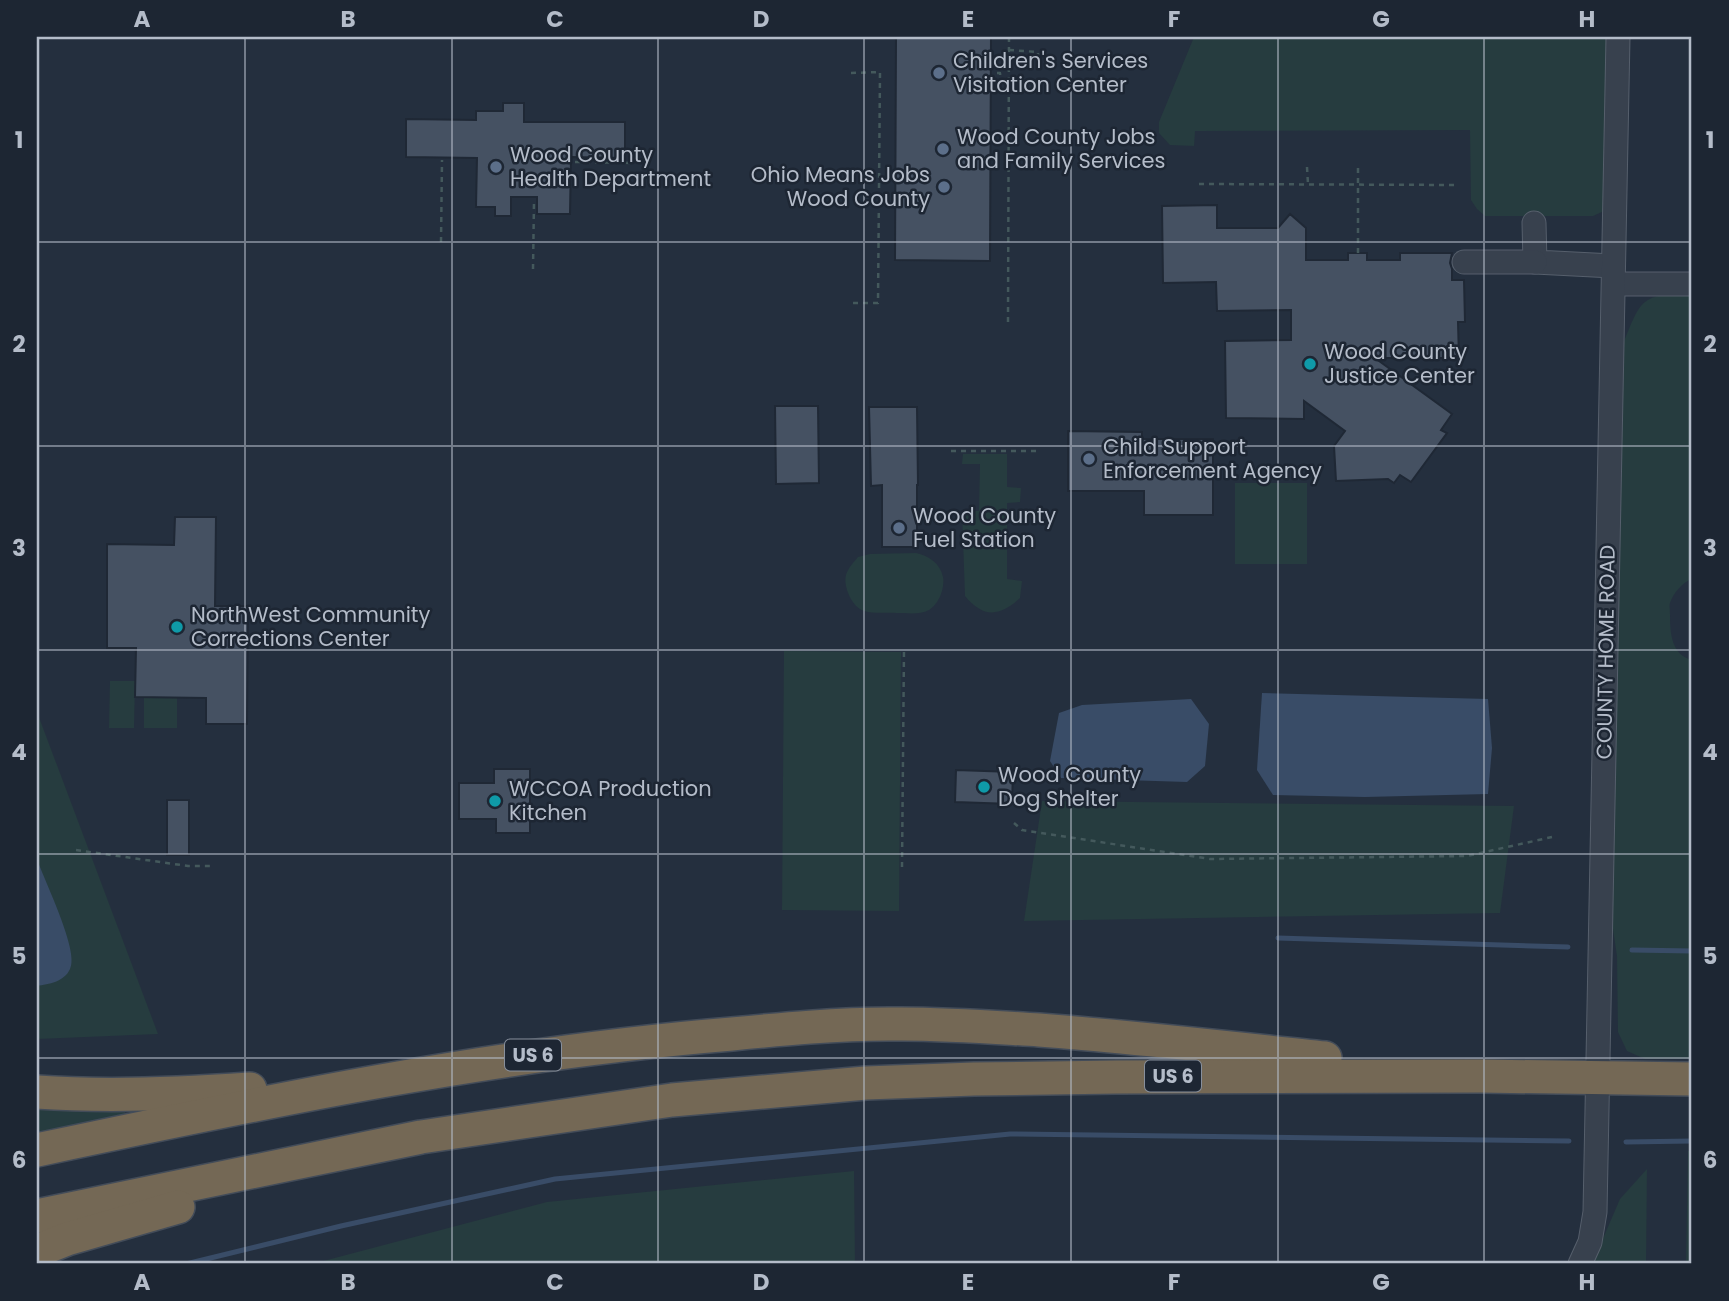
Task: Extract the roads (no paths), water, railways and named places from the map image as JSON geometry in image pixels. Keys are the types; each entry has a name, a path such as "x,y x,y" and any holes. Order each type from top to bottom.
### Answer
{"highway":[{"name":"US 6","path":"37,1150 402,1076 657,1040 821,1026 890,1024 989,1027 1119,1036 1480,1076"},
{"path":"37,1092 158,1095 402,1076"},
{"name":"US 6","path":"37,1216 421,1137 672,1100 866,1083 1116,1077 1480,1076 1692,1079"},
{"path":"37,1251 67,1239 421,1137"}],"street":[{"name":"COUNTY HOME ROAD","path":"1580,1264 1590,1242 1595,1212 1618,37"},
{"path":"1535,223 1535,262"},
{"path":"1464,262 1535,262 1692,284"}],"water":[{"path":"1262,693 1488,699 1492,748 1488,794 1365,797 1273,795 1257,770"},
{"path":"1191,699 1209,724 1205,766 1187,782 1061,778 1050,761 1059,713 1082,705"},
{"path":"37,859 66,932 72,960 64,977 56,982 37,986"}],"waterway":[{"path":"1278,938 1568,947"},
{"path":"1632,950 1692,951"},
{"path":"186,1264 341,1226 555,1179 1010,1134 1569,1141"},
{"path":"1626,1142 1692,1141"}],"place":[{"name":"Children's Services Visitation Center","path":"939,73"},
{"name":"Wood County Jobs and Family Services","path":"943,149"},
{"name":"Wood County Health Department","path":"496,167"},
{"name":"Ohio Means Jobs Wood County","path":"944,187"},
{"name":"Wood County Justice Center","path":"1310,364"},
{"name":"Child Support Enforcement Agency","path":"1089,459"},
{"name":"Wood County Fuel Station","path":"899,528"},
{"name":"NorthWest Community Corrections Center","path":"177,627"},
{"name":"Wood County Dog Shelter","path":"984,787"},
{"name":"WCCOA Production Kitchen","path":"495,801"}]}
